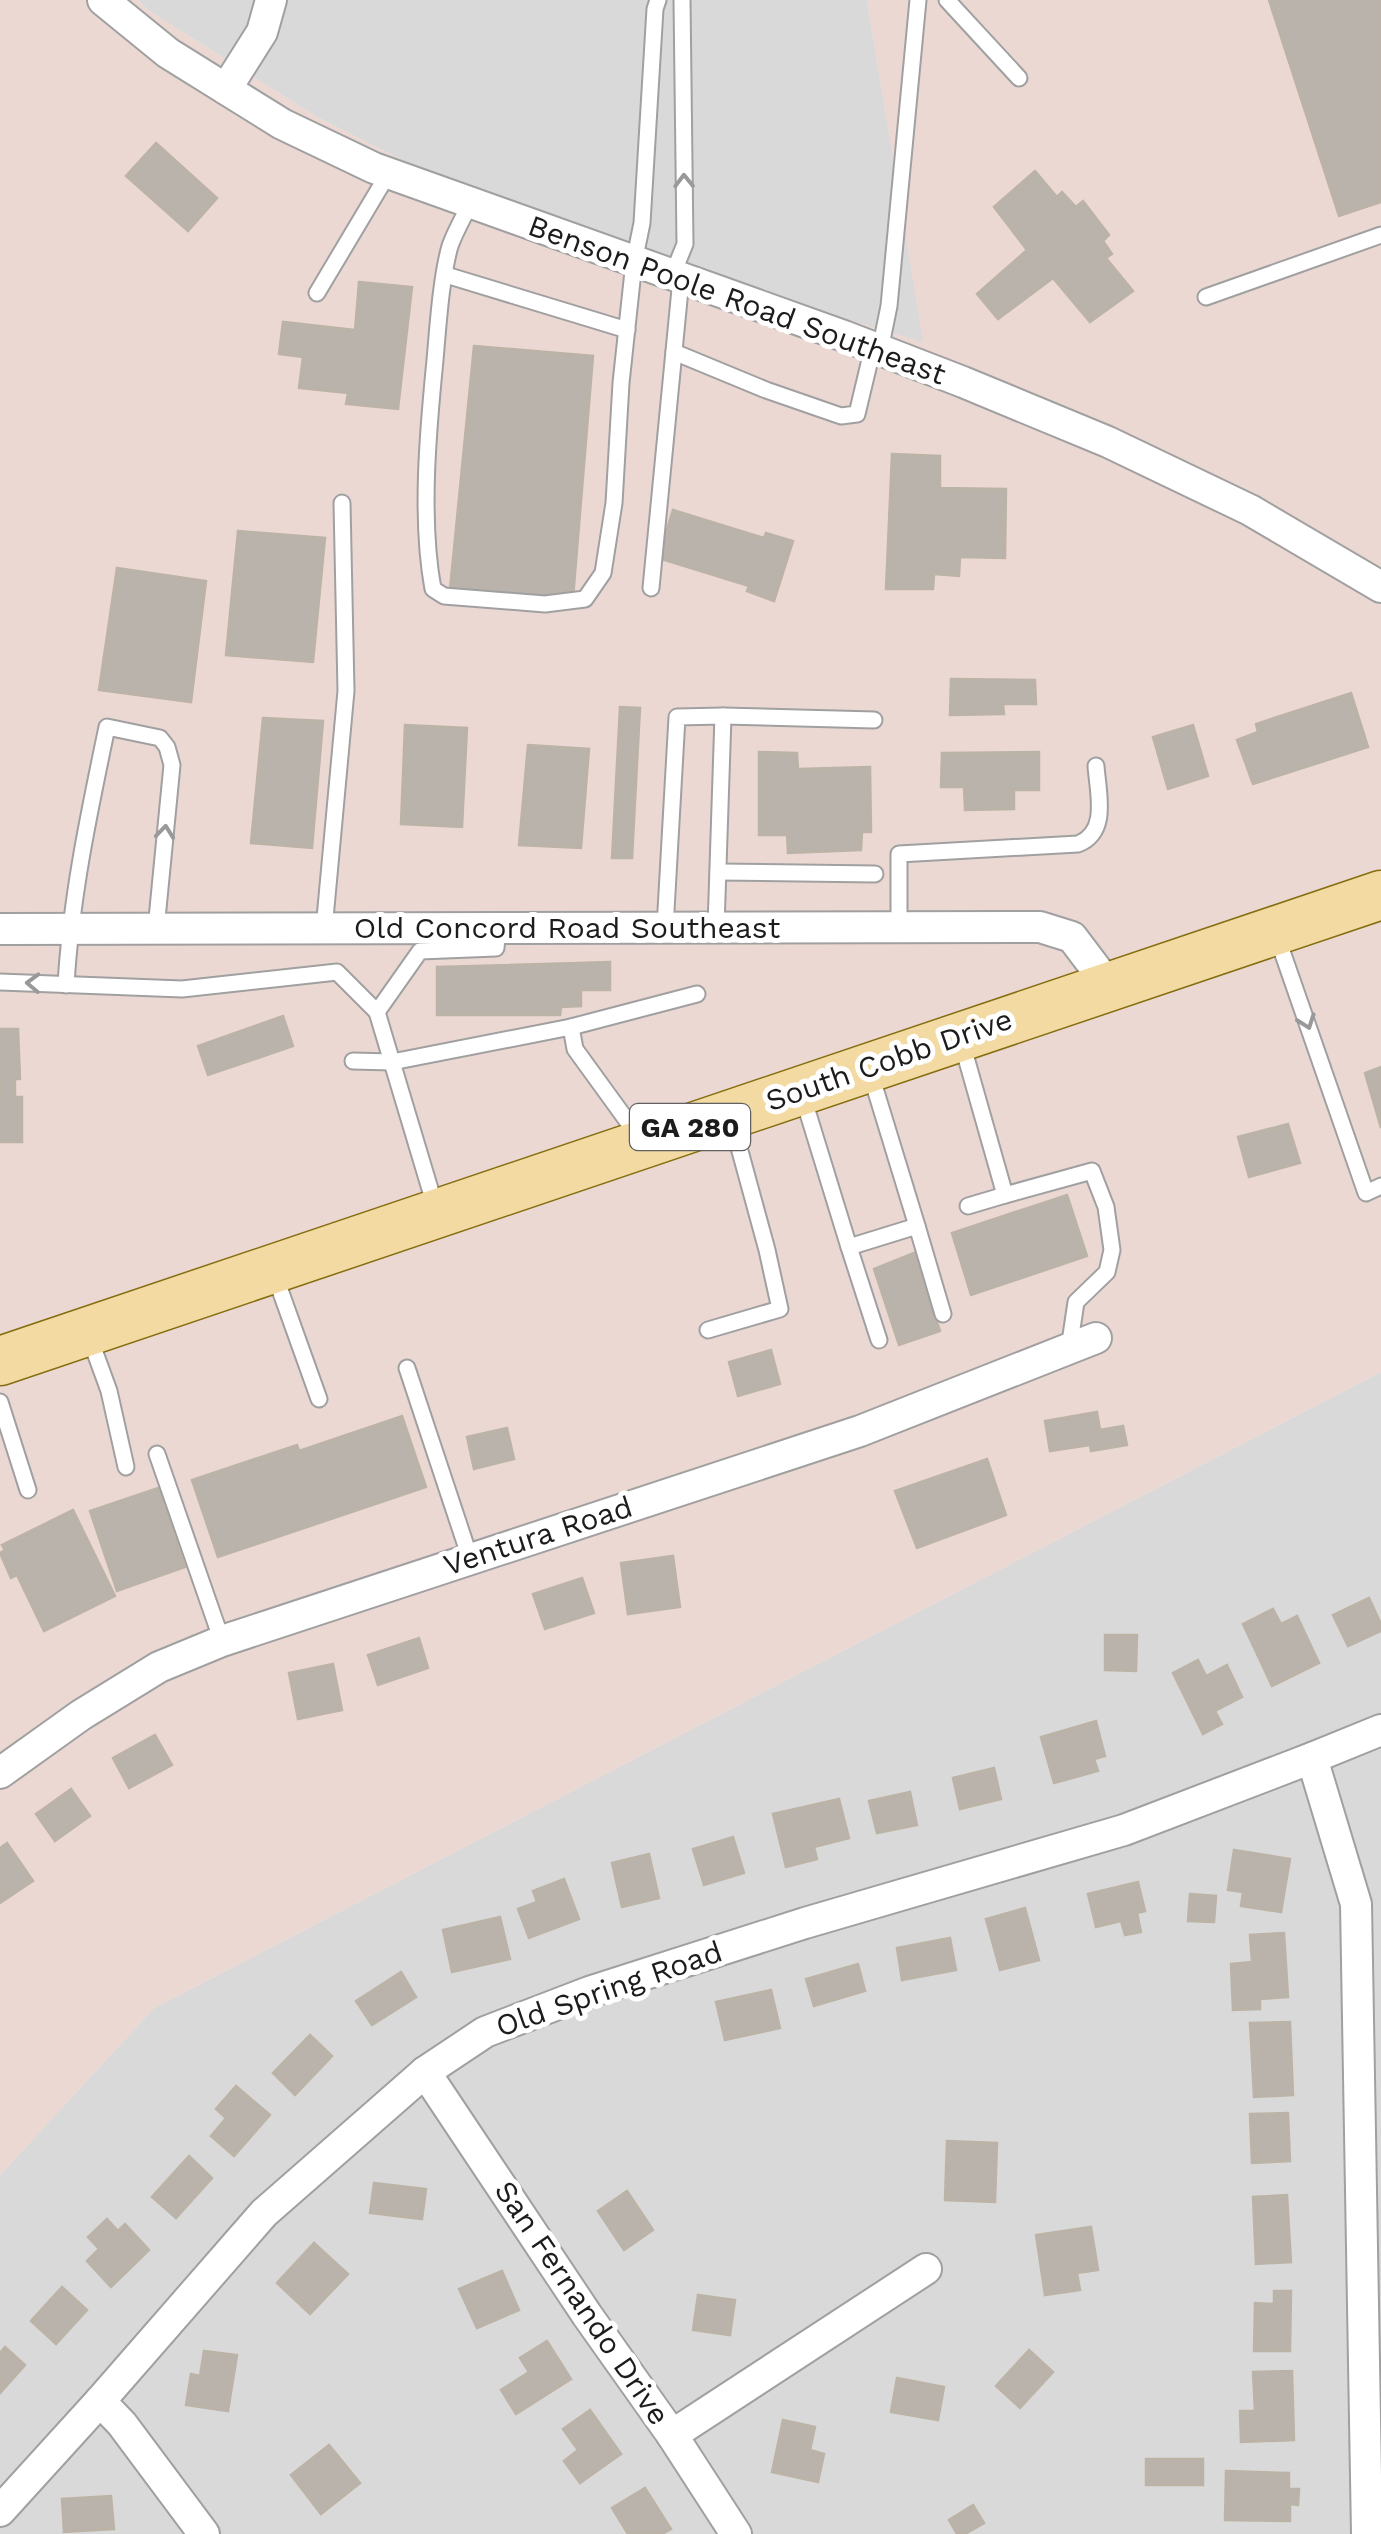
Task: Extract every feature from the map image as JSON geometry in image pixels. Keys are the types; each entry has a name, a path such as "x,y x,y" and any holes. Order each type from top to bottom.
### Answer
{"main road":[{"name":"South Cobb Drive","path":"0,1361 1381,895"}],"street":[{"name":"Benson Poole Road Southeast","path":"103,0 168,53 282,124 388,174 964,382 1108,442 1250,510 1381,587"},
{"path":"226,89 262,32 272,0"},
{"name":"Old Concord Road Southeast","path":"0,928 1040,926 1072,937 1108,986"},
{"name":"Ventura Road","path":"1,1771 80,1715 158,1667 222,1641 860,1430 1082,1344"},
{"name":"Old Spring Road","path":"0,2511 264,2213 425,2072 485,2032 589,1992 806,1922 1124,1830 1381,1730"},
{"path":"1312,1758 1356,1904 1368,2534"},
{"name":"San Fernando Drive","path":"425,2072 736,2534"},
{"path":"672,2434 926,2269"},
{"path":"100,2401 122,2424 204,2534"}],"lane":[{"path":"470,204 450,245 438,320 428,487 428,564 433,589 444,596 545,604 585,599 603,574 614,503 620,383 642,223 654,8 658,0"},
{"path":"652,588 677,278 685,244 682,0"},
{"path":"674,352 766,390 849,417 856,414 888,306 918,0"},
{"path":"947,0 1019,78"},
{"path":"317,293 388,174"},
{"path":"1206,297 1381,235"},
{"path":"446,274 627,330"},
{"path":"324,929 346,691 342,503"},
{"path":"716,928 723,716"},
{"path":"665,928 678,717 874,720"},
{"path":"66,985 77,874 106,728 160,738 172,765 156,929"},
{"path":"899,927 900,854 1078,844 1088,840 1097,830 1099,812 1096,766"},
{"path":"718,872 875,874"},
{"path":"377,1012 420,951 496,948 498,928"},
{"path":"1274,930 1366,1193 1381,1186"},
{"path":"0,982 182,989 337,972 377,1012 437,1213"},
{"path":"354,1061 392,1062 571,1027 697,994"},
{"path":"571,1027 575,1049 643,1143"},
{"path":"960,1036 1005,1195"},
{"path":"868,1067 943,1314"},
{"path":"801,1090 879,1340"},
{"path":"708,1330 780,1310 730,1114"},
{"path":"968,1206 1092,1172 1106,1207 1112,1250 1107,1272 1076,1302 1082,1344"},
{"path":"849,1246 918,1226"},
{"path":"272,1269 319,1399"},
{"path":"87,1332 109,1391 126,1467"},
{"path":"407,1368 470,1558"},
{"path":"0,1402 28,1490"},
{"path":"157,1454 222,1641"}],"shaded area":[{"path":"0,0 138,0 315,116 530,225 923,342 867,0 1381,0 1381,1372 154,2008 0,2175"},
{"path":"138,0 867,0 924,343 530,225 315,116"},
{"path":"1381,1372 1381,2534 0,2534 0,2175 154,2008"}],"building":[{"path":"1269,0 1381,0 1381,202 1339,216"},
{"path":"156,143 217,198 188,231 126,176"},
{"path":"1035,171 1057,197 1062,192 1076,207 1083,201 1109,235 1103,241 1112,254 1106,258 1133,291 1090,322 1053,278 998,319 977,294 1027,250 994,207"},
{"path":"359,282 412,287 398,409 346,404 348,393 299,388 303,357 279,354 283,322 355,330"},
{"path":"474,346 593,356 573,598 450,589"},
{"path":"892,454 940,456 940,488 1006,489 1005,558 960,557 959,576 934,574 933,589 886,589"},
{"path":"673,510 764,538 766,533 793,541 774,601 747,591 749,586 658,558"},
{"path":"238,531 325,538 313,662 226,655"},
{"path":"117,568 206,581 191,702 99,690"},
{"path":"951,679 1035,680 1036,704 1003,704 1004,714 950,715"},
{"path":"1351,693 1368,747 1253,784 1237,740 1258,732 1256,724"},
{"path":"620,707 640,708 632,858 612,858"},
{"path":"263,718 323,721 312,848 251,843"},
{"path":"405,725 467,728 462,827 401,824"},
{"path":"1193,725 1208,776 1168,789 1153,737"},
{"path":"528,745 589,749 581,848 519,845"},
{"path":"759,752 797,753 798,769 870,767 871,832 862,832 861,850 788,853 787,835 759,835"},
{"path":"1039,752 1039,790 1014,790 1014,809 965,810 964,787 941,787 942,753"},
{"path":"610,962 610,990 581,990 581,1006 561,1007 560,1015 437,1015 437,967"},
{"path":"283,1016 293,1046 208,1075 198,1046"},
{"path":"1,1029 18,1029 20,1079 15,1079 15,1097 22,1097 22,1142 0,1142"},
{"path":"1381,1067 1381,1128 1365,1073"},
{"path":"1288,1124 1300,1163 1249,1177 1238,1137"},
{"path":"1067,1195 1087,1256 971,1295 952,1233"},
{"path":"914,1253 940,1331 899,1345 874,1269"},
{"path":"771,1350 780,1384 738,1396 729,1362"},
{"path":"1097,1412 1100,1430 1123,1426 1127,1445 1091,1451 1090,1445 1050,1451 1045,1421"},
{"path":"402,1416 426,1487 218,1557 192,1480 297,1445 299,1451"},
{"path":"507,1428 514,1459 474,1469 467,1437"},
{"path":"987,1459 1006,1515 917,1548 895,1491"},
{"path":"158,1488 185,1567 117,1591 90,1511"},
{"path":"73,1510 115,1596 44,1631 17,1575 11,1578 0,1553 5,1550 2,1545"},
{"path":"673,1556 680,1607 628,1614 621,1563"},
{"path":"582,1578 594,1613 545,1629 533,1594"},
{"path":"1369,1598 1381,1631 1348,1646 1333,1615"},
{"path":"1273,1609 1281,1624 1297,1616 1319,1663 1272,1686 1243,1624"},
{"path":"1105,1635 1137,1635 1136,1671 1105,1670"},
{"path":"419,1638 428,1668 378,1685 368,1655"},
{"path":"1198,1660 1206,1676 1227,1665 1242,1697 1215,1711 1222,1724 1203,1734 1173,1673"},
{"path":"333,1664 342,1710 298,1719 289,1673"},
{"path":"1096,1721 1105,1756 1094,1759 1098,1771 1054,1783 1041,1737"},
{"path":"155,1735 172,1765 129,1788 113,1758"},
{"path":"994,1768 1001,1799 960,1809 953,1778"},
{"path":"71,1789 90,1816 55,1841 36,1814"},
{"path":"910,1792 917,1825 877,1833 869,1801"},
{"path":"839,1799 849,1838 814,1847 817,1859 786,1867 773,1814"},
{"path":"733,1837 744,1873 704,1885 693,1849"},
{"path":"7,1843 33,1881 0,1903 0,1848"},
{"path":"1234,1850 1290,1859 1281,1912 1241,1906 1243,1892 1228,1890"},
{"path":"649,1854 659,1898 622,1907 612,1863"},
{"path":"564,1879 579,1919 529,1938 518,1909 537,1902 533,1891"},
{"path":"1138,1882 1145,1911 1137,1913 1141,1932 1125,1935 1121,1921 1096,1927 1088,1894"},
{"path":"1190,1894 1216,1896 1214,1922 1188,1921"},
{"path":"1025,1908 1039,1960 1000,1970 986,1919"},
{"path":"500,1917 510,1959 452,1972 443,1930"},
{"path":"1284,1933 1288,1997 1260,1999 1260,2009 1233,2010 1231,1964 1252,1962 1250,1935"},
{"path":"950,1938 956,1970 902,1980 897,1948"},
{"path":"858,1964 865,1991 814,2006 806,1979"},
{"path":"401,1972 416,1997 372,2025 356,2001"},
{"path":"771,1990 780,2028 725,2040 716,2002"},
{"path":"1290,2022 1293,2095 1254,2097 1250,2023"},
{"path":"310,2035 332,2056 295,2095 273,2073"},
{"path":"236,2086 270,2115 234,2156 211,2136 226,2118 216,2109"},
{"path":"1288,2113 1290,2161 1252,2163 1250,2114"},
{"path":"947,2141 997,2143 995,2202 945,2200"},
{"path":"189,2156 212,2178 176,2218 152,2197"},
{"path":"374,2183 426,2189 422,2219 370,2213"},
{"path":"627,2191 653,2230 624,2250 598,2211"},
{"path":"1287,2195 1291,2262 1256,2264 1253,2197"},
{"path":"107,2219 118,2231 125,2224 149,2250 111,2287 87,2261 99,2249 88,2237"},
{"path":"1091,2227 1098,2270 1077,2273 1080,2290 1045,2295 1036,2235"},
{"path":"314,2243 348,2274 310,2314 277,2283"},
{"path":"502,2271 519,2310 477,2328 459,2289"},
{"path":"62,2287 87,2310 56,2344 31,2321"},
{"path":"1274,2291 1291,2291 1290,2351 1254,2351 1255,2303 1274,2304"},
{"path":"698,2295 735,2300 730,2335 693,2330"},
{"path":"547,2341 571,2379 516,2414 501,2390 529,2372 520,2358"},
{"path":"5,2347 25,2365 0,2393 0,2353"},
{"path":"1029,2350 1053,2372 1020,2408 996,2386"},
{"path":"204,2351 237,2355 228,2411 186,2405 191,2374 200,2376"},
{"path":"1292,2371 1294,2440 1241,2442 1240,2411 1255,2411 1253,2372"},
{"path":"897,2378 944,2387 938,2420 891,2412"},
{"path":"590,2410 621,2454 580,2483 564,2461 578,2450 563,2429"},
{"path":"783,2420 815,2427 810,2450 824,2454 818,2482 772,2472"},
{"path":"329,2445 360,2483 321,2514 291,2475"},
{"path":"1146,2459 1203,2459 1203,2485 1146,2485"},
{"path":"1226,2471 1289,2473 1289,2489 1299,2489 1298,2505 1290,2504 1290,2521 1225,2520"},
{"path":"645,2488 671,2529 662,2534 628,2534 612,2508"},
{"path":"111,2496 114,2529 64,2532 62,2499"},
{"path":"973,2505 984,2523 965,2534 957,2534 949,2520"}]}
